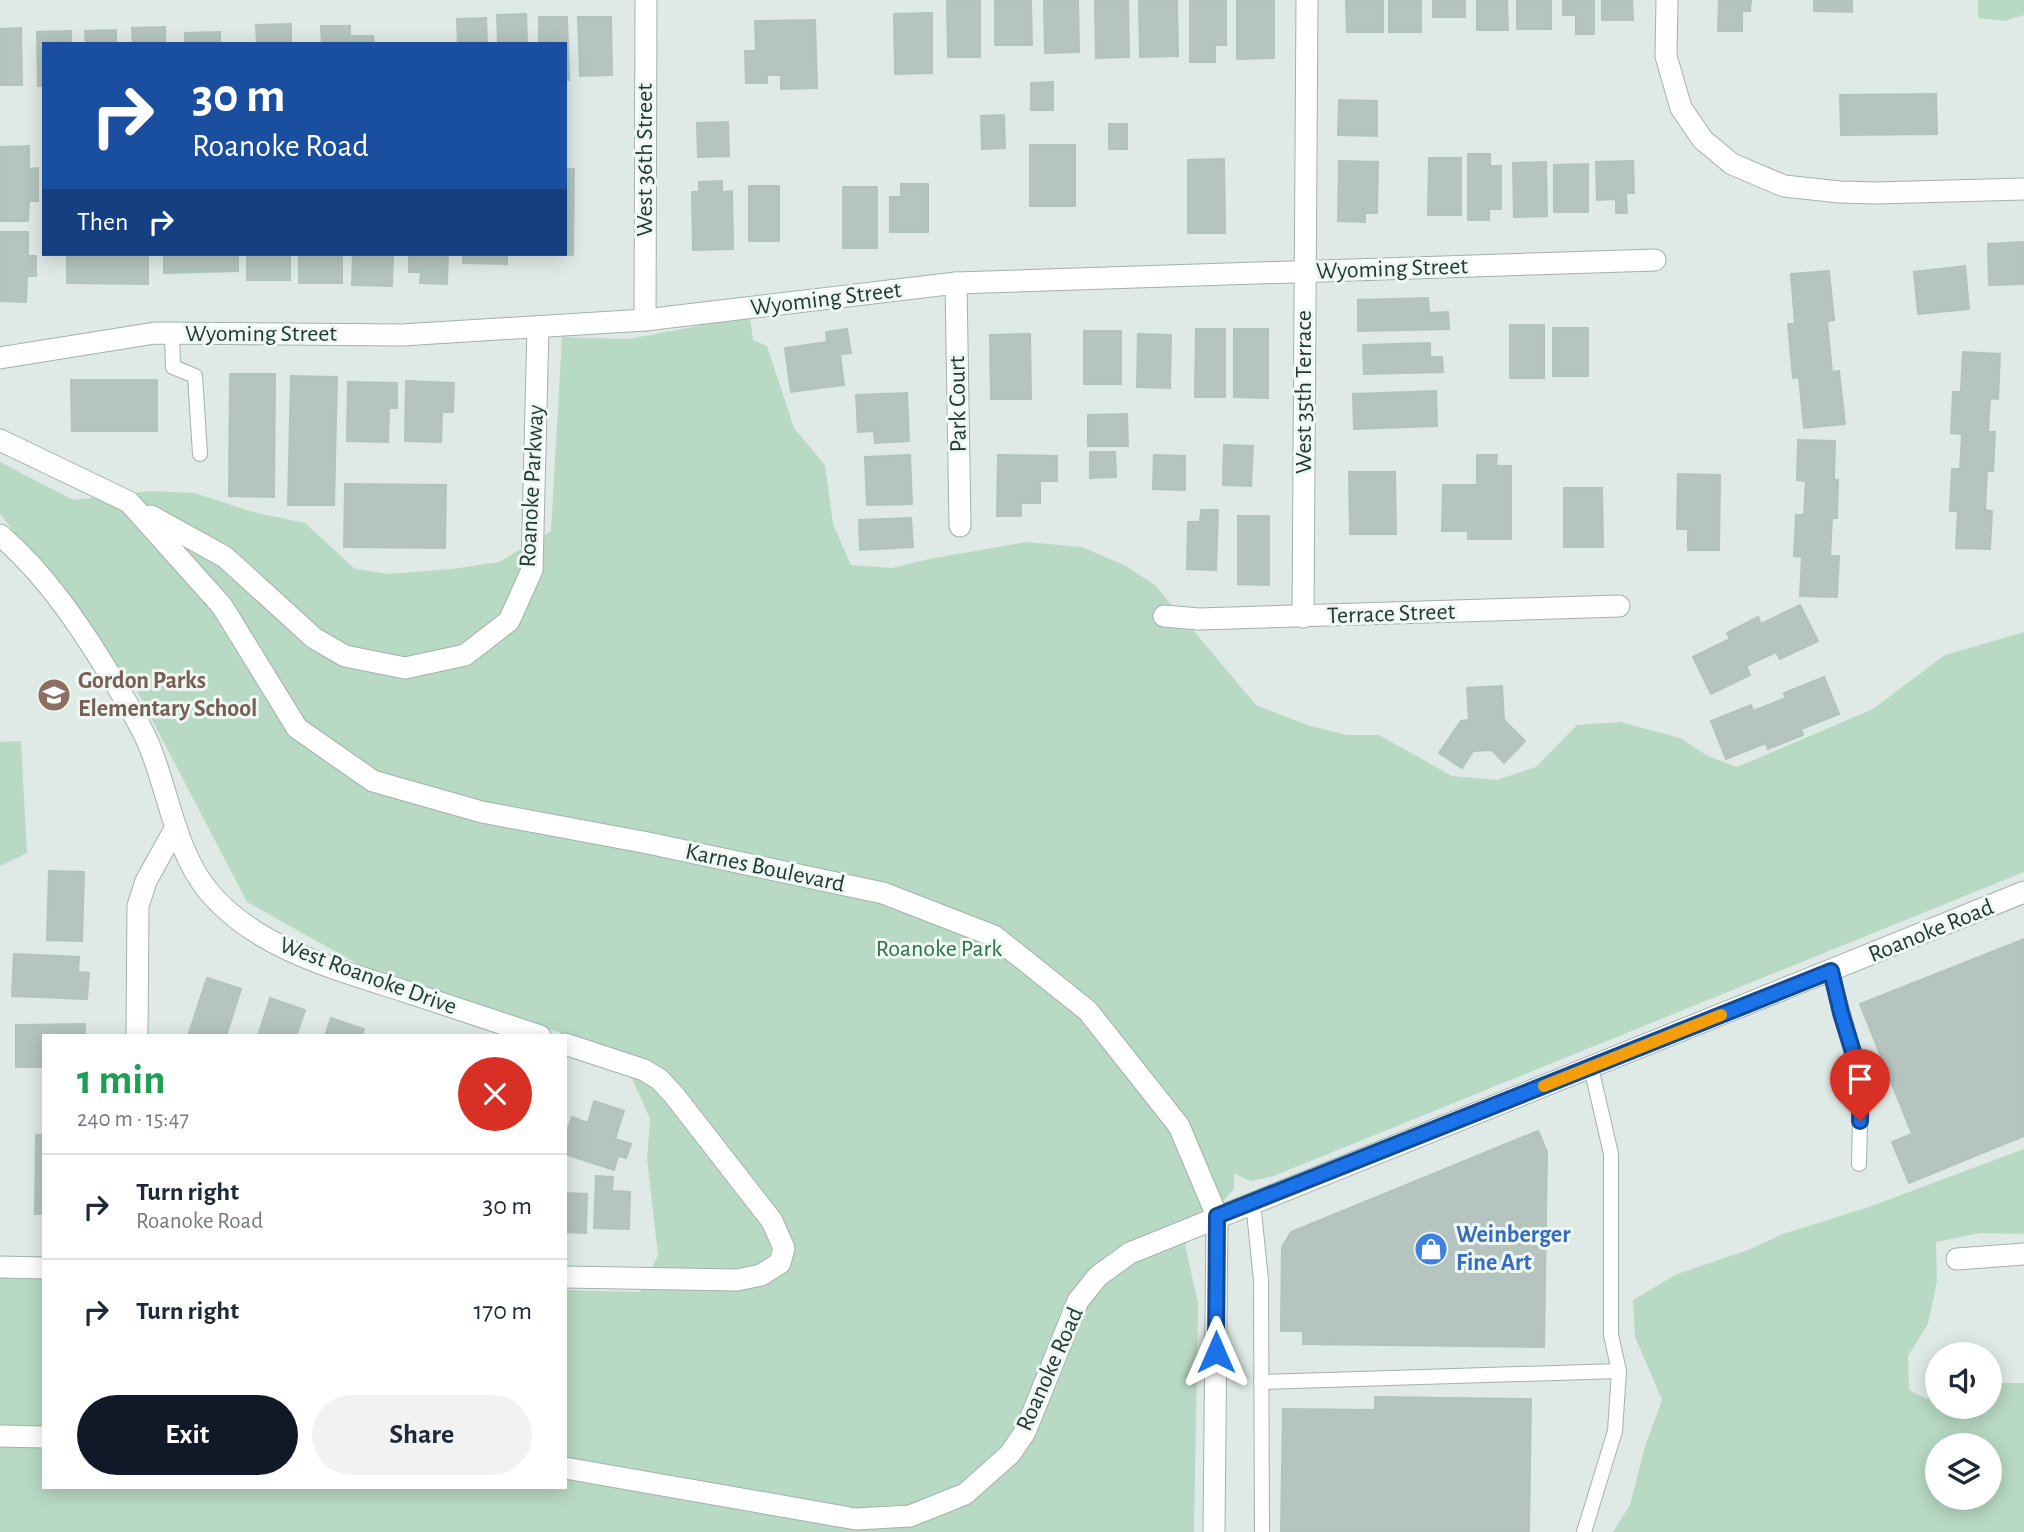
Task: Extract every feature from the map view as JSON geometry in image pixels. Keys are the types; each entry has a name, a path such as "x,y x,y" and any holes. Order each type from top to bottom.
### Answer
{"street":[{"name":"West 36th Street","path":"645,320 646,0"},
{"name":"West 35th Terrace","path":"1303,617 1307,0"},
{"path":"1667,0 1666,56 1681,108 1703,140 1732,164 1784,186 1876,193 2024,189"},
{"name":"Wyoming Street","path":"0,358 155,333 402,335 538,327 645,320 956,283 1654,260"},
{"name":"Park Court","path":"956,283 960,526"},
{"name":"Roanoke Parkway","path":"129,502 225,557 314,638 345,656 405,668 465,655 509,621 532,570 538,327"},
{"name":"Karnes Boulevard","path":"0,440 129,502 222,606 297,728 373,781 482,812 883,893 994,936 1088,1011 1178,1126 1217,1216 1214,1532"},
{"name":"West Roanoke Drive","path":"0,535 36,569 69,610 100,657 149,744 189,860 208,891 235,916 268,940 334,968 534,1034"},
{"name":"Terrace Street","path":"1164,616 1199,619 1303,617 1619,606"},
{"path":"136,1034 138,906 146,881 176,827"},
{"name":"Roanoke Road","path":"567,1468 856,1519 910,1516 965,1494 1010,1454 1025,1432 1078,1301 1098,1276 1130,1253 2024,892"},
{"path":"567,1045 644,1070 659,1079 772,1221 784,1248 779,1263 761,1275 737,1280 567,1277"},
{"path":"1957,1259 2024,1254"},
{"path":"0,1267 42,1268"},
{"path":"0,1436 42,1437"}],"lane":[{"path":"172,333 173,368 195,376 200,454"},
{"path":"1831,971 1861,1078 1859,1164"},
{"path":"1584,1532 1615,1432 1619,1371 1611,1335 1611,1154 1591,1067"},
{"path":"1253,1202 1261,1280 1262,1532"},
{"path":"1261,1382 1619,1371"}],"green space":[{"path":"1978,0 2024,0 2024,15 2004,21 1978,18"},
{"name":"Roanoke Park","path":"750,316 753,340 767,346 794,428 825,465 833,524 851,565 892,568 1026,542 1082,547 1124,565 1155,585 1256,705 1307,725 1347,735 1379,735 1452,776 1497,780 1536,767 1577,725 1620,722 1680,738 1708,756 1737,767 1873,709 1945,655 2024,632 2024,872 1271,1177 1250,1181 1234,1173 1234,1189 1185,1245 1198,1303 1194,1532 0,1532 0,1276 42,1277 42,1489 567,1489 567,1290 640,1292 658,1255 647,1159 650,1119 622,1056 567,1034 365,968 247,902 137,691 69,610 0,513 0,462 73,500 151,491 194,493 253,512 305,523 355,569 389,574 499,562 551,531 562,337 629,339"},
{"path":"21,741 27,853 0,866 0,742"},
{"path":"2024,1149 2024,1234 1980,1233 1936,1242 1937,1281 1928,1324 1908,1356 1909,1390 1925,1398 1925,1419 2002,1419 2002,1383 2024,1383 2024,1532 1613,1532 1630,1505 1645,1446 1662,1400 1635,1337 1633,1300 1677,1274 1748,1250 1783,1234 1869,1207"}],"building":[{"path":"947,0 980,0 980,57 948,57"},
{"path":"995,0 1031,0 1032,45 995,45"},
{"path":"1044,0 1078,0 1079,52 1045,53"},
{"path":"1095,0 1128,0 1129,57 1096,58"},
{"path":"1139,0 1177,0 1178,56 1140,57"},
{"path":"1190,0 1226,0 1226,45 1215,45 1215,62 1190,62"},
{"path":"1237,0 1274,0 1274,58 1237,59"},
{"path":"1346,0 1383,0 1383,32 1347,32"},
{"path":"1389,0 1421,0 1421,32 1389,32"},
{"path":"1433,0 1465,0 1465,17 1433,17"},
{"path":"1477,0 1507,0 1508,30 1477,30"},
{"path":"1517,0 1551,0 1551,29 1517,29"},
{"path":"1563,0 1594,0 1594,34 1576,34 1576,15 1563,15"},
{"path":"1602,0 1632,0 1633,20 1602,20"},
{"path":"1719,0 1751,0 1750,11 1742,11 1742,31 1718,31"},
{"path":"1814,0 1852,0 1852,12 1814,11"},
{"path":"932,13 932,73 895,74 894,14"},
{"path":"526,14 527,42 498,42 497,15"},
{"path":"539,17 567,17 569,80 567,42 539,42"},
{"path":"578,17 611,17 612,75 580,76"},
{"path":"486,18 487,42 458,42 457,19"},
{"path":"815,20 817,88 781,89 781,75 767,75 767,83 746,83 745,51 756,51 755,21"},
{"path":"291,24 291,42 257,42 256,25"},
{"path":"321,26 350,26 350,36 373,36 374,42 322,42"},
{"path":"165,27 165,42 133,42 132,28"},
{"path":"21,28 22,85 0,85 0,29"},
{"path":"116,30 116,42 86,42 85,31"},
{"path":"71,31 71,42 42,42 42,86 38,86 37,32"},
{"path":"220,32 220,42 185,42 185,33"},
{"path":"1053,82 1053,110 1031,110 1031,83"},
{"path":"1936,94 1937,134 1841,135 1840,95"},
{"path":"1339,100 1377,101 1377,136 1338,135"},
{"path":"1004,115 1005,148 982,149 981,116"},
{"path":"728,122 729,156 698,157 697,123"},
{"path":"1109,124 1127,124 1127,149 1109,149"},
{"path":"1030,145 1075,145 1075,206 1030,206"},
{"path":"29,146 29,169 38,168 38,201 29,201 28,221 0,221 0,147"},
{"path":"1468,154 1490,154 1490,166 1501,166 1501,209 1489,209 1489,220 1468,220"},
{"path":"1429,158 1461,158 1461,215 1428,215"},
{"path":"1224,159 1225,233 1188,233 1188,160"},
{"path":"1339,161 1378,162 1377,213 1365,213 1365,222 1338,221"},
{"path":"1633,161 1634,193 1626,193 1627,213 1616,213 1616,199 1597,200 1596,162"},
{"path":"1546,162 1547,216 1514,217 1513,163"},
{"path":"1588,164 1588,212 1554,212 1554,165"},
{"path":"567,169 574,169 573,255 567,255"},
{"path":"722,181 722,192 732,191 733,249 693,250 692,192 699,192 699,182"},
{"path":"901,184 928,184 928,232 890,232 890,197 901,197"},
{"path":"749,186 779,186 779,241 749,241"},
{"path":"843,187 877,187 877,248 843,248"},
{"path":"0,232 28,232 28,256 36,256 36,276 27,276 26,302 0,301"},
{"path":"2024,242 2024,284 1989,285 1988,244"},
{"path":"67,256 148,256 148,284 67,283"},
{"path":"164,256 238,256 238,271 164,273"},
{"path":"247,256 290,256 290,280 247,280"},
{"path":"299,256 342,256 342,283 299,283"},
{"path":"353,256 393,256 392,286 352,285"},
{"path":"409,256 448,256 447,284 420,283 421,272 409,272"},
{"path":"463,256 507,256 507,264 463,263"},
{"path":"1965,266 1969,309 1918,314 1914,272"},
{"path":"1829,271 1834,320 1827,321 1832,372 1839,371 1845,424 1804,428 1799,377 1793,378 1788,324 1795,324 1791,274"},
{"path":"1428,298 1429,313 1448,312 1449,329 1358,331 1358,300"},
{"path":"1510,325 1544,325 1544,378 1510,378"},
{"path":"1553,328 1588,328 1588,376 1553,376"},
{"path":"847,329 851,353 840,354 844,385 791,392 785,348 827,342 826,332"},
{"path":"1196,329 1225,329 1225,397 1195,397"},
{"path":"1234,329 1268,329 1268,398 1234,397"},
{"path":"1084,331 1121,331 1121,384 1084,384"},
{"path":"1030,334 1031,399 991,399 990,335"},
{"path":"1138,334 1171,335 1170,388 1137,387"},
{"path":"1430,343 1430,357 1442,357 1443,372 1364,374 1363,345"},
{"path":"1963,352 2000,354 1998,399 1990,398 1988,432 1995,432 1993,471 1987,471 1985,510 1992,511 1990,549 1956,548 1958,511 1950,511 1952,469 1960,469 1962,434 1951,433 1953,392 1961,392"},
{"path":"230,374 275,374 274,497 229,496"},
{"path":"291,376 337,377 334,505 288,505"},
{"path":"71,380 157,380 157,431 72,431"},
{"path":"406,381 454,383 453,412 442,412 441,442 405,441"},
{"path":"348,382 397,383 397,408 389,408 388,442 347,441"},
{"path":"1436,391 1437,426 1354,429 1353,394"},
{"path":"907,393 909,441 875,443 874,431 858,432 856,395"},
{"path":"1127,414 1128,446 1088,446 1088,415"},
{"path":"1798,440 1835,441 1837,518 1832,518 1830,556 1839,556 1837,597 1800,596 1802,557 1794,556 1796,515 1804,515 1806,481 1797,480"},
{"path":"1224,445 1253,446 1251,486 1223,485"},
{"path":"1090,452 1115,452 1116,477 1090,478"},
{"path":"910,455 912,504 867,505 865,457"},
{"path":"998,455 1057,456 1057,481 1040,481 1040,503 1021,503 1021,516 997,516"},
{"path":"1154,455 1185,456 1185,490 1153,489"},
{"path":"1477,455 1497,455 1496,466 1511,466 1511,539 1468,539 1468,531 1442,531 1443,485 1477,485"},
{"path":"1349,472 1395,472 1396,534 1350,534"},
{"path":"1678,474 1720,475 1719,550 1688,550 1688,529 1677,529"},
{"path":"345,484 446,485 445,548 344,547"},
{"path":"1564,488 1602,488 1603,547 1564,547"},
{"path":"1201,510 1218,510 1216,570 1187,569 1188,522 1200,522"},
{"path":"1238,516 1269,516 1269,585 1238,584"},
{"path":"911,518 913,547 860,550 859,520"},
{"path":"1800,605 1818,641 1780,659 1776,652 1746,666 1750,675 1711,694 1693,657 1730,639 1727,633 1758,617 1761,624"},
{"path":"1824,677 1839,714 1801,729 1803,735 1768,749 1766,743 1726,759 1711,721 1751,705 1753,711 1786,698 1784,693"},
{"path":"1502,686 1504,720 1525,741 1504,763 1492,750 1473,751 1462,768 1439,753 1461,721 1469,720 1467,688"},
{"path":"49,871 84,872 82,941 47,940"},
{"path":"2024,939 2024,1136 1909,1183 1892,1142 1912,1134 1860,1004"},
{"path":"14,954 79,957 78,972 89,973 87,999 12,996"},
{"path":"207,978 241,989 227,1034 189,1034"},
{"path":"270,998 305,1010 297,1034 259,1034"},
{"path":"331,1018 364,1029 362,1034 326,1034"},
{"path":"85,1024 85,1034 42,1034 42,1067 16,1067 16,1025"},
{"path":"594,1101 624,1111 615,1139 631,1144 626,1158 618,1156 614,1170 567,1155 567,1131 572,1117 588,1123"},
{"path":"1538,1131 1547,1152 1544,1347 1303,1344 1303,1331 1281,1331 1282,1247 1291,1232"},
{"path":"36,1135 42,1135 42,1214 35,1214"},
{"path":"596,1176 613,1177 612,1191 630,1192 629,1229 594,1228"},
{"path":"567,1193 587,1194 586,1233 567,1232"},
{"path":"1375,1397 1531,1399 1529,1532 1281,1532 1283,1409 1375,1410"}],"slow traffic":[{"path":"1544,1086 1721,1015"}],"place":[{"name":"Gordon Parks Elementary School","path":"54,695"},
{"name":"Weinberger Fine Art","path":"1431,1249"}],"route":[{"path":"1216,1352 1217,1216 1831,971 1861,1078 1860,1121"}]}
